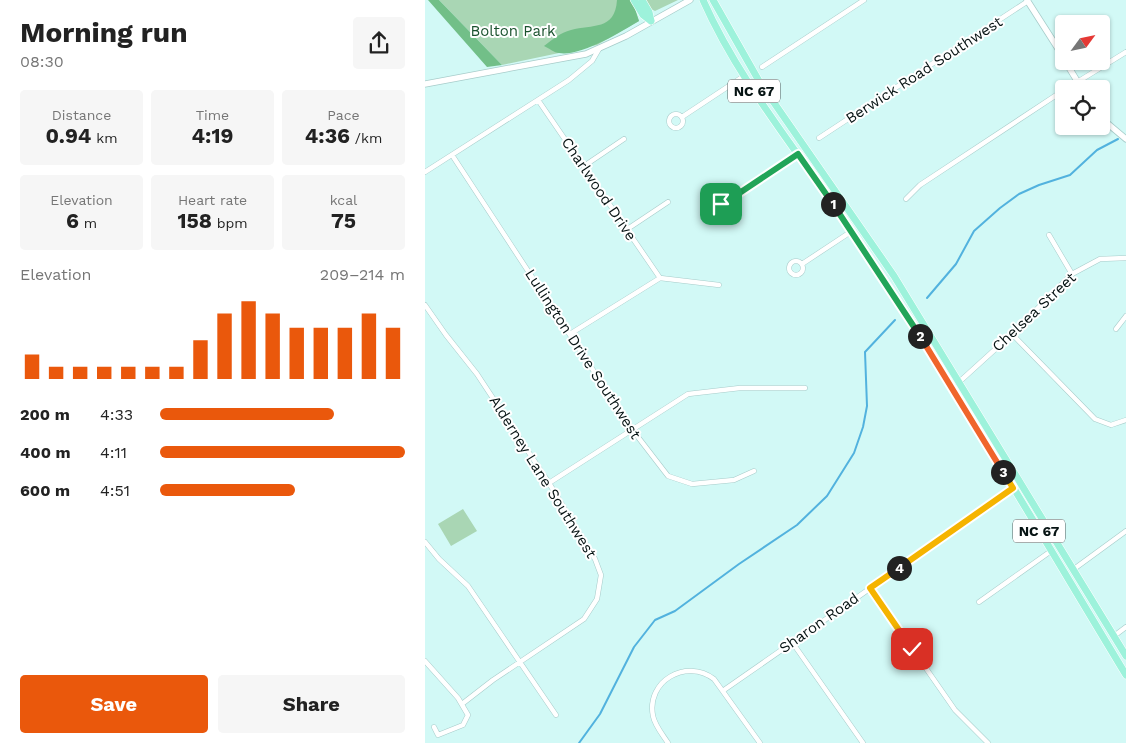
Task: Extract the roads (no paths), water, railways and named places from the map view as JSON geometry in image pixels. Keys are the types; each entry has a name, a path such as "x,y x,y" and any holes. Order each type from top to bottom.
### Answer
{"main road":[{"path":"634,0 643,15 651,21"},
{"path":"642,0 649,12 651,21"},
{"path":"698,0 715,25"},
{"name":"NC 67","path":"703,0 744,76 852,231 952,387 1126,675"},
{"name":"NC 67","path":"713,0 753,73 894,276 960,381 1126,656"}],"street":[{"path":"425,84 573,57 599,49 689,0"},
{"path":"763,67 865,0"},
{"path":"1028,1 1055,44"},
{"name":"Berwick Road Southwest","path":"819,138 1028,1"},
{"path":"425,172 566,82 593,61 599,49"},
{"path":"1080,80 1126,52"},
{"path":"682,117 744,76"},
{"path":"906,199 920,185 1055,97"},
{"name":"Charlwood Drive","path":"539,100 660,278"},
{"path":"1110,126 1126,139"},
{"path":"584,166 624,139"},
{"path":"735,196 798,154"},
{"name":"Lullington Drive Southwest","path":"452,155 631,428 668,476 692,484 734,480 754,471"},
{"path":"626,230 668,202"},
{"path":"802,264 852,231"},
{"path":"1049,234 1072,274"},
{"name":"Chelsea Street","path":"952,387 1012,334 1072,274 1100,259 1126,258"},
{"path":"570,334 660,278 719,285"},
{"name":"Alderney Lane Southwest","path":"425,305 445,335 477,374 549,483 595,559 601,575 600,589 593,607 583,619 462,704"},
{"path":"1117,329 1126,316"},
{"path":"1012,334 1095,419 1111,425 1126,420"},
{"path":"549,483 631,428 688,394 748,388 805,388"},
{"name":"Sharon Road","path":"724,690 1013,488"},
{"path":"1073,569 1126,531"},
{"path":"425,542 439,559 468,586 557,715"},
{"path":"979,602 1051,551"},
{"path":"870,588 955,710 988,743"},
{"path":"1114,636 1126,627"},
{"path":"792,642 863,743"},
{"path":"425,661 462,704 468,715 463,725 438,736 434,727"},
{"path":"668,743 655,721 653,712 654,697 666,678 684,670 696,671 710,676 724,690 760,743"}],"waterway":[{"path":"927,298 956,264 974,231 1000,208 1019,194 1070,175 1097,150 1118,139"},
{"path":"579,743 600,714 634,647 655,620 675,611 739,564 797,525 827,496 854,453 863,427 867,406 865,352 895,320"}],"park label":[{"name":"Bolton Park","path":"513,31"}]}
